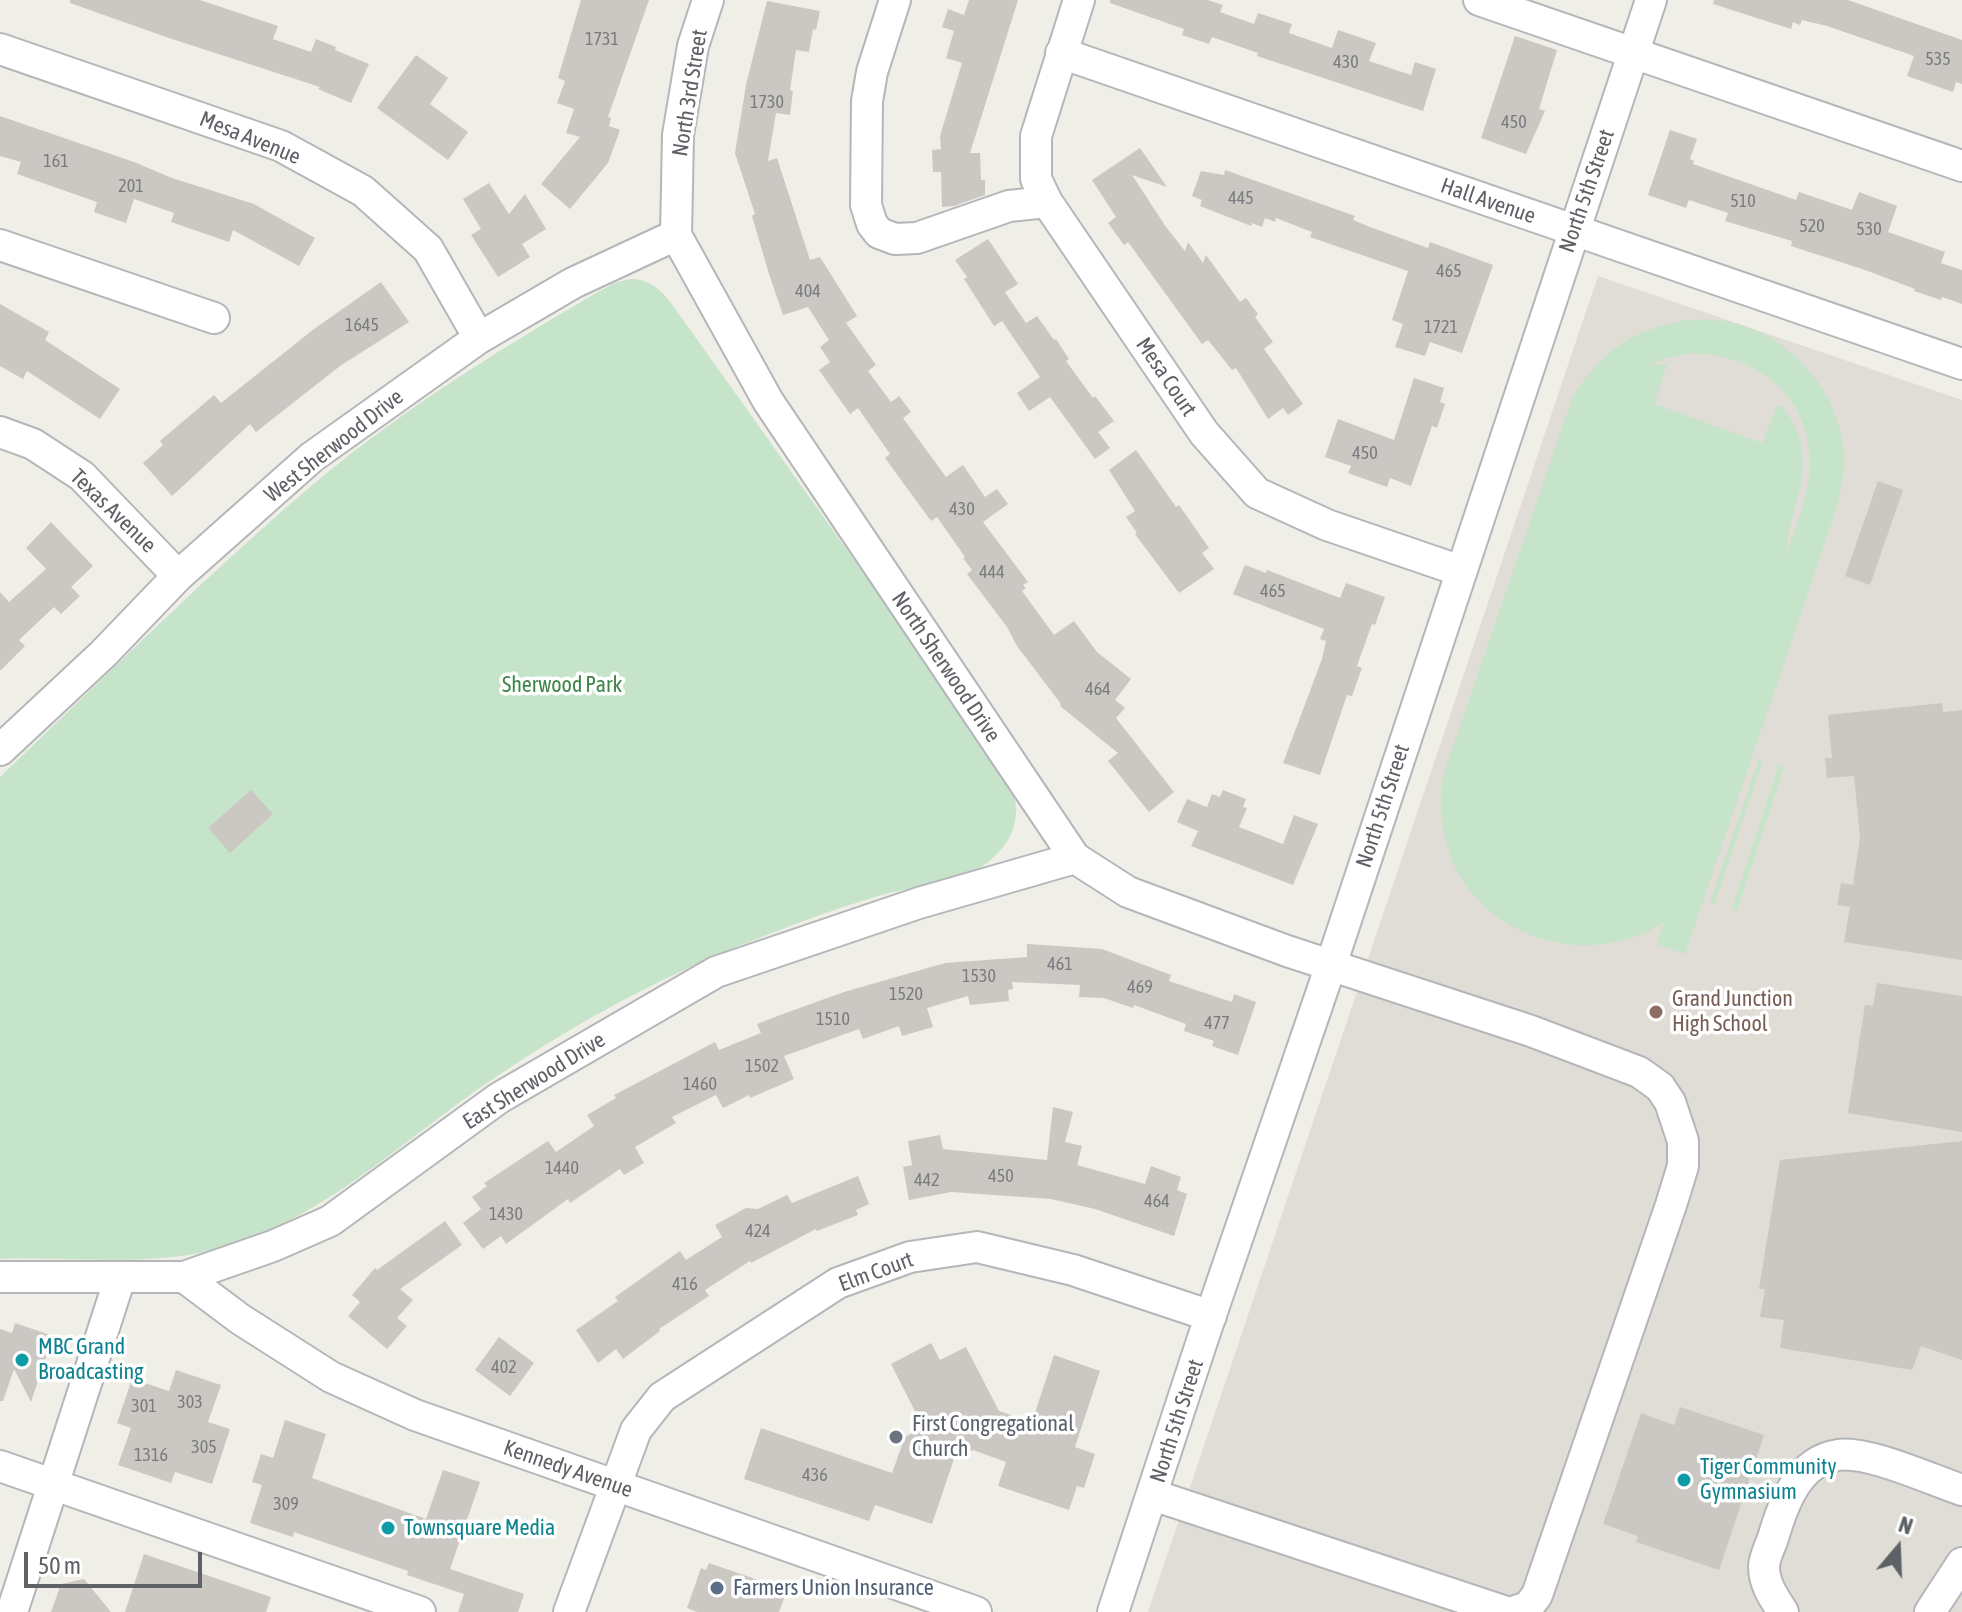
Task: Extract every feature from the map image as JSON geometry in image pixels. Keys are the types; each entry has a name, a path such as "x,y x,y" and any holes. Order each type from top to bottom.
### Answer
{"street":[{"name":"North 3rd Street","path":"676,235 678,135 693,46 708,0"},
{"path":"895,0 872,72 867,101 866,205 872,224 879,233 895,239 917,238 1009,206 1047,202"},
{"name":"Mesa Court","path":"1079,0 1036,136 1036,179 1047,202 1204,433 1257,493 1327,525 1461,571"},
{"path":"1479,0 1962,166"},
{"name":"North 5th Street","path":"1113,1612 1651,0"},
{"name":"Mesa Avenue","path":"0,49 281,146 363,191 428,249 479,338"},
{"name":"Hall Avenue","path":"1061,53 1962,364"},
{"name":"West Sherwood Drive","path":"0,750 103,654 178,576 312,457 479,338 573,283 676,235"},
{"name":"North Sherwood Drive","path":"676,235 768,401 1075,858 1128,892 1331,965 1531,1031 1639,1072 1660,1087 1677,1117 1683,1141 1683,1166 1537,1595 1528,1607 1513,1612"},
{"path":"0,245 214,318"},
{"name":"Texas Avenue","path":"0,432 33,444 82,476 178,576"},
{"name":"East Sherwood Drive","path":"0,1277 184,1277 273,1246 330,1221 499,1098 716,972 919,903 1075,858"},
{"name":"Elm Court","path":"569,1612 636,1430 662,1397 838,1283 910,1257 977,1247 1073,1270 1211,1316"},
{"name":"Kennedy Avenue","path":"184,1277 240,1319 331,1377 415,1415 976,1612"},
{"path":"12,1612 120,1278"},
{"path":"1783,1612 1769,1592 1764,1566 1795,1483 1815,1465 1837,1455 1862,1456 1962,1490"},
{"path":"0,1466 420,1612"},
{"path":"1153,1495 1506,1612"},
{"path":"1930,1612 1962,1563"}],"shaded area":[{"name":"Grand Junction High School","path":"1598,276 1962,400 1962,1612 1148,1612"}],"green space":[{"name":"Sherwood Park","path":"631,279 654,286 671,303 1009,777 1016,813 1005,844 987,863 965,874 878,896 804,921 731,949 626,999 559,1036 494,1078 354,1181 266,1231 206,1252 178,1256 118,1260 0,1259 0,777 235,553 351,454 423,401 498,352 614,283"},
{"path":"1687,320 1718,320 1743,326 1788,350 1822,388 1834,411 1844,461 1836,510 1685,954 1657,944 1664,922 1634,937 1603,944 1570,944 1538,938 1509,924 1483,905 1462,880 1448,849 1441,804 1443,776 1573,396 1596,366 1621,344 1668,324","holes":["1690,353 1713,355 1755,369 1773,381 1788,396 1807,435 1810,459 1808,483 1786,554 1803,464 1795,427 1783,407 1777,406 1762,443 1654,404 1667,364 1649,365"]},
{"path":"1759,759 1763,760 1714,905 1710,903"},
{"path":"1779,765 1784,766 1737,911 1732,909"}],"building":[{"path":"70,0 200,0 278,26 273,39 311,52 316,39 369,64 351,103 318,89 320,87 169,38 70,3"},
{"path":"581,0 649,0 608,117 611,118 609,126 620,130 608,163 570,209 541,184 580,137 566,133 574,109 557,103 565,81 558,78"},
{"path":"969,0 1018,0 970,153 980,153 985,195 942,207 941,172 933,172 932,150 941,149 940,136 962,63 946,58 954,31 942,27 948,9 964,15"},
{"path":"1110,0 1208,0 1223,5 1220,12 1254,24 1258,13 1292,24 1289,33 1332,48 1338,30 1376,43 1369,61 1411,75 1415,62 1436,69 1423,111 1257,56 1258,53 1212,37 1209,44 1182,35 1184,29 1110,3"},
{"path":"1714,0 1848,0 1962,40 1962,84 1956,82 1953,92 1907,76 1914,56 1827,26 1802,20 1800,25 1793,22 1791,29 1713,4"},
{"path":"767,1 820,11 809,52 796,50 790,115 776,113 768,161 777,158 810,260 820,257 857,316 846,323 876,365 868,371 891,402 899,396 911,412 903,418 946,477 963,465 985,497 997,489 1008,504 983,522 1028,582 1023,585 1026,588 1022,591 1054,635 1074,621 1097,652 1131,679 1115,700 1125,708 1116,718 1174,792 1149,812 1108,761 1118,753 1060,706 967,574 972,570 937,517 931,521 885,458 890,454 858,408 850,414 819,370 830,362 820,347 829,340 808,307 783,315 735,153 746,85"},
{"path":"1515,36 1557,50 1539,109 1545,111 1526,154 1481,138"},
{"path":"416,55 448,78 430,104 468,132 448,160 377,108"},
{"path":"0,116 254,204 315,238 299,266 233,230 229,242 171,222 174,213 134,199 126,223 94,212 97,202 17,174 21,162 0,156"},
{"path":"1670,130 1697,139 1690,159 1694,161 1693,164 1796,200 1799,192 1852,210 1859,192 1897,206 1888,232 1945,252 1941,263 1962,270 1962,304 1914,291 1868,271 1791,246 1792,241 1725,221 1728,213 1689,200 1686,208 1648,195"},
{"path":"1140,148 1167,187 1132,175 1166,227 1185,251 1188,242 1203,263 1206,255 1240,302 1246,298 1258,314 1255,317 1273,342 1264,349 1303,404 1288,415 1283,408 1268,419 1236,368 1232,370 1208,340 1202,344 1128,242 1124,245 1108,223 1116,217 1092,180"},
{"path":"1225,170 1355,216 1353,220 1428,248 1430,242 1493,265 1462,353 1430,342 1425,356 1395,347 1403,324 1392,320 1408,271 1310,237 1312,232 1276,218 1275,222 1265,218 1262,227 1252,223 1251,226 1200,206 1202,200 1192,196 1201,171 1224,175"},
{"path":"489,183 509,214 525,194 546,229 522,244 530,257 498,277 471,235 481,229 463,199"},
{"path":"988,239 1018,284 1005,292 1026,323 1037,316 1056,339 1069,359 1066,361 1093,398 1095,396 1114,421 1098,432 1110,448 1095,459 1050,397 1029,411 1017,393 1040,377 1002,321 994,326 955,260"},
{"path":"381,282 409,322 340,366 256,432 250,424 172,496 143,463 163,445 160,441 214,395 221,403 314,329"},
{"path":"0,304 49,332 45,340 120,389 100,419 27,371 23,379 0,366"},
{"path":"1414,378 1444,388 1440,402 1445,404 1437,428 1432,426 1411,486 1390,478 1387,487 1348,473 1351,466 1325,457 1338,419 1394,440"},
{"path":"1136,450 1209,548 1202,553 1214,569 1179,593 1135,534 1126,517 1135,511 1109,470"},
{"path":"1878,481 1903,490 1870,585 1845,576"},
{"path":"51,522 93,566 71,587 80,596 61,614 54,607 19,640 25,646 0,671 0,592 9,602 46,569 26,548"},
{"path":"1245,565 1266,573 1267,570 1340,598 1346,583 1385,597 1357,666 1362,668 1352,696 1347,695 1320,775 1283,763 1322,659 1326,641 1320,639 1324,629 1233,594"},
{"path":"1942,703 1943,712 1962,710 1962,960 1844,942 1850,907 1837,905 1841,883 1853,885 1860,837 1854,776 1827,778 1825,758 1832,758 1828,715"},
{"path":"251,790 273,814 230,853 208,828"},
{"path":"1223,790 1246,799 1243,807 1247,808 1239,827 1283,844 1294,815 1318,824 1293,885 1191,846 1198,831 1177,822 1187,799 1207,807 1212,794 1220,797"},
{"path":"1027,944 1102,949 1171,975 1169,981 1232,1002 1234,994 1256,1002 1238,1055 1212,1046 1214,1041 1184,1031 1186,1024 1134,1005 1133,1008 1104,998 1079,997 1080,985 1012,982 1013,989 1008,990 1009,1001 970,1005 968,996 927,1008 933,1027 902,1036 899,1026 863,1039 859,1029 784,1056 794,1079 723,1108 716,1095 672,1117 676,1123 635,1147 644,1163 624,1175 620,1169 570,1203 568,1199 506,1244 501,1236 483,1249 463,1223 481,1209 472,1197 487,1186 484,1183 548,1141 556,1152 594,1126 587,1115 616,1098 614,1095 715,1042 719,1050 761,1033 757,1024 844,992 945,963 1027,957"},
{"path":"1877,983 1962,996 1962,1132 1848,1113 1865,1005 1873,1006"},
{"path":"1053,1107 1073,1112 1065,1142 1082,1146 1077,1165 1145,1184 1151,1166 1181,1177 1177,1190 1187,1194 1174,1236 1095,1209 1051,1199 951,1192 909,1200 903,1167 912,1165 908,1141 940,1135 943,1149 1047,1160"},
{"path":"1962,1141 1962,1360 1921,1346 1912,1370 1780,1348 1784,1320 1760,1317 1765,1289 1759,1289 1780,1160"},
{"path":"858,1176 869,1204 856,1210 858,1215 816,1229 750,1261 705,1290 709,1296 659,1329 623,1359 616,1349 598,1363 576,1330 618,1301 615,1297 680,1251 686,1260 722,1237 715,1225 746,1208 758,1209 787,1195 792,1203"},
{"path":"445,1221 462,1245 400,1289 413,1300 397,1318 407,1326 387,1349 348,1316 360,1302 352,1295 375,1268 377,1270"},
{"name":"MBC Grand Broadcasting","path":"15,1323 53,1336 31,1402 14,1369 3,1401 0,1401 0,1329 12,1333"},
{"path":"499,1337 534,1363 510,1396 475,1370"},
{"path":"931,1343 940,1360 966,1347 999,1411 1032,1422 1054,1355 1100,1371 1075,1447 1095,1454 1084,1488 1077,1486 1069,1510 998,1486 1006,1462 973,1450 954,1459 932,1524 875,1505 869,1521 744,1479 761,1428 892,1473 905,1437 923,1427 891,1364"},
{"path":"176,1370 221,1385 208,1422 230,1429 212,1484 175,1472 171,1483 118,1465 131,1428 117,1423 132,1379 169,1391"},
{"name":"Tiger Community Gymnasium","path":"1680,1407 1764,1435 1719,1570 1636,1542 1638,1536 1603,1524 1641,1413 1674,1425"},
{"path":"285,1420 326,1434 312,1478 426,1519 443,1470 480,1482 450,1569 524,1594 518,1612 458,1612 464,1594 407,1575 408,1571 294,1532 293,1537 250,1523 262,1485 252,1482 261,1454 273,1458"},
{"path":"144,1554 271,1597 266,1612 125,1612"},
{"path":"709,1563 787,1590 779,1612 697,1612 687,1608 701,1568 706,1570"},
{"path":"84,1579 111,1612 51,1612 61,1584"}],"place":[{"name":"Grand Junction High School","path":"1656,1012"},
{"name":"MBC Grand Broadcasting","path":"22,1360"},
{"name":"First Congregational Church","path":"896,1437"},
{"name":"Tiger Community Gymnasium","path":"1684,1480"},
{"name":"Townsquare Media","path":"388,1528"},
{"name":"Farmers Union Insurance","path":"717,1588"}]}
